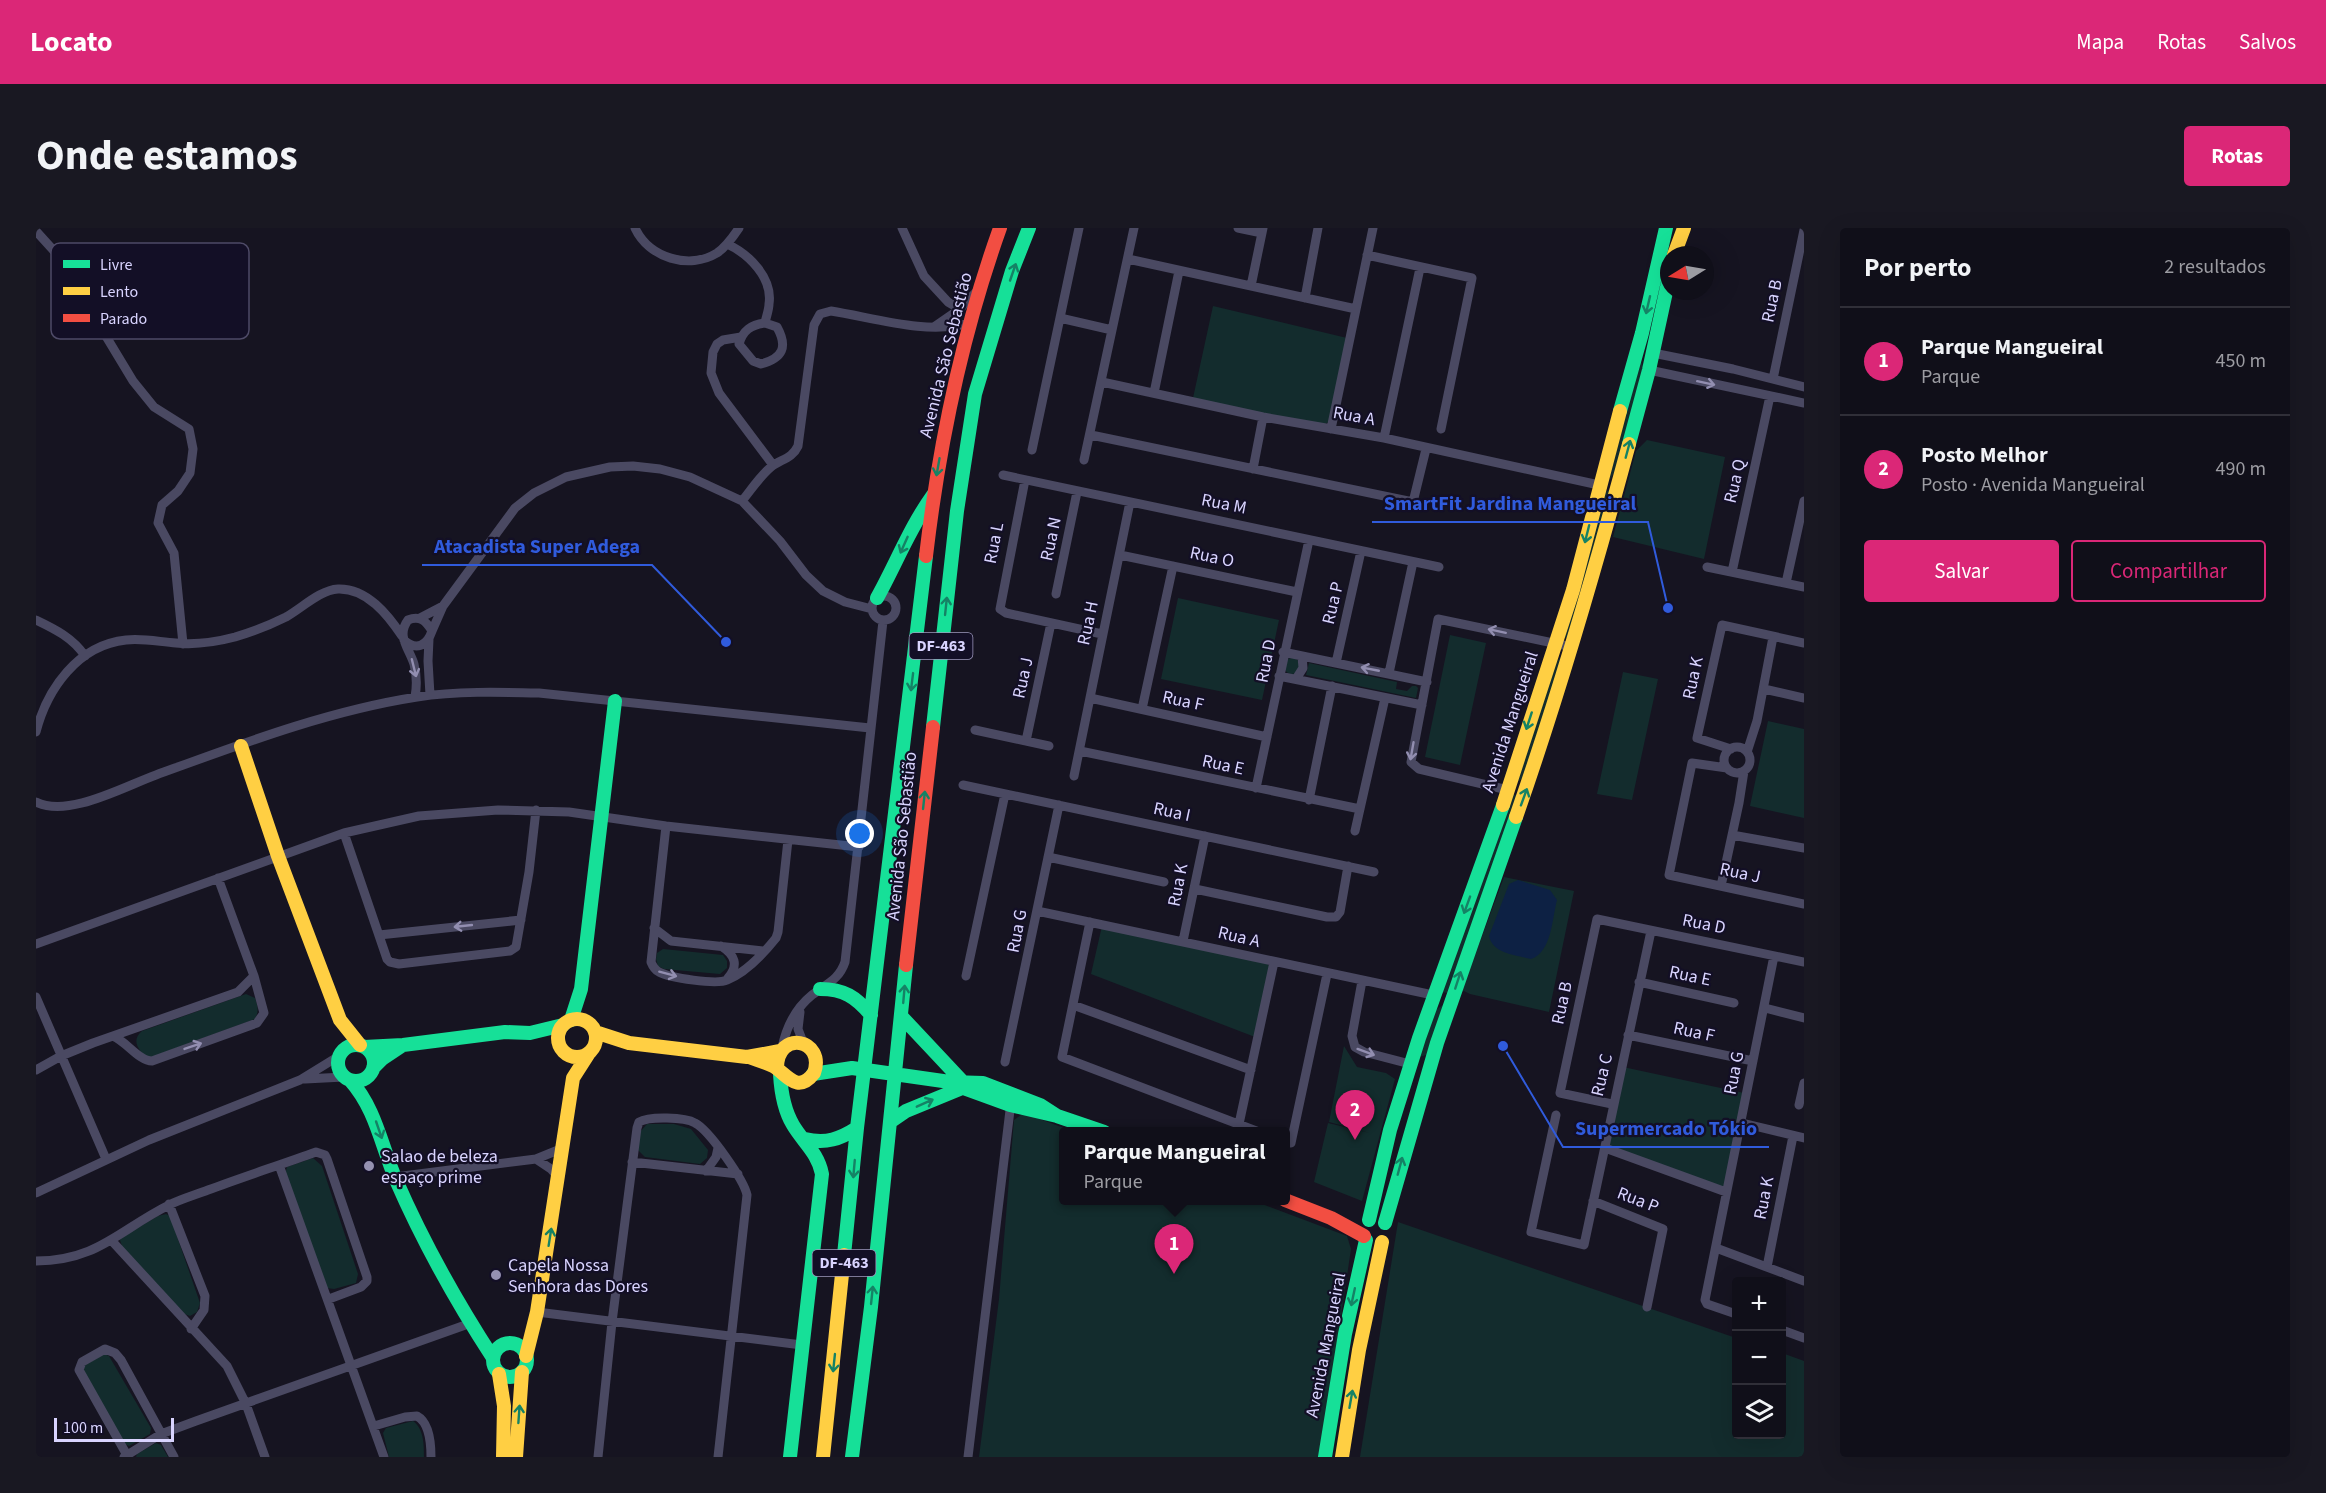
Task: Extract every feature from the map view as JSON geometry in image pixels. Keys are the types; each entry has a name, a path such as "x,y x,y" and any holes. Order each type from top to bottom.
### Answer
{"street":[{"path":"635,228 639,236 652,249 675,260 699,261 718,252 739,228"},
{"path":"902,228 924,276 948,302 960,309"},
{"name":"Avenida São Sebastião","path":"823,1457 857,1128 866,1069 933,495 970,323 1000,228"},
{"name":"Avenida São Sebastião","path":"852,1457 871,1307 957,510 975,394 1002,303 1029,228"},
{"path":"1032,450 1079,228"},
{"path":"1084,460 1134,228"},
{"path":"1238,228 1262,230 1251,286"},
{"path":"1305,298 1318,228"},
{"path":"1331,429 1373,228"},
{"name":"Avenida Mangueiral","path":"1325,1457 1345,1334 1366,1230 1391,1128 1433,996 1508,790 1573,590 1599,485 1642,333 1666,228"},
{"path":"1677,246 1684,228"},
{"name":"Rua B","path":"1773,379 1804,230"},
{"path":"36,231 51,248"},
{"path":"727,244 743,252 765,281 770,303 765,323"},
{"path":"1367,255 1472,278 1441,429"},
{"path":"1128,259 1356,309"},
{"path":"1384,438 1420,268"},
{"path":"1154,393 1179,271"},
{"path":"934,327 960,309 980,288"},
{"name":"Avenida Mangueiral","path":"1385,1223 1409,1134 1469,948 1544,738 1587,598 1649,370 1664,300"},
{"path":"742,501 773,465 795,453 798,446 814,325 820,314 831,311 916,326 954,328 970,323 1002,303"},
{"path":"1060,318 1112,330"},
{"path":"765,323 777,327 783,337 783,349 778,357 761,364 753,361 739,344 741,337 748,328 765,323"},
{"path":"970,323 982,332 976,368 975,394"},
{"path":"1642,333 1644,360 1649,370 1804,403"},
{"path":"741,337 723,340 717,344 713,352 711,373 719,393 773,465"},
{"path":"108,339 133,381 154,407 189,429 193,449 190,473 178,492 162,506 158,523 174,553 183,644"},
{"path":"1653,353 1733,369 1804,387"},
{"path":"1733,369 1738,379 1736,390"},
{"name":"Rua A","path":"1102,382 1263,417 1384,438 1599,485"},
{"name":"Rua Q","path":"1732,572 1770,396"},
{"path":"1253,469 1263,417"},
{"path":"1090,435 1413,502 1426,449"},
{"path":"408,620 403,627 403,638 410,645 418,647 430,635 443,606 459,587 514,508 534,492 566,477 610,467 633,466 660,469 690,477 742,501 780,541 806,575 823,591 845,602 874,603 886,596 894,601 896,610 892,618 883,621"},
{"name":"Rua M","path":"1003,475 1439,567"},
{"path":"1599,485 1611,484 1620,479"},
{"name":"Rua L","path":"1024,480 999,606 1002,612 1051,623"},
{"name":"Rua N","path":"1056,594 1077,492"},
{"path":"883,621 874,615 874,603 897,562 916,519 933,495"},
{"path":"1786,583 1801,531 1804,501"},
{"name":"Rua H","path":"1074,776 1130,502"},
{"name":"Rua D","path":"1256,788 1268,737 1283,652 1309,540"},
{"name":"Rua P","path":"1336,663 1361,551"},
{"name":"Rua O","path":"1120,555 1297,592"},
{"path":"1389,673 1413,562"},
{"path":"1142,709 1173,566"},
{"path":"1707,567 1804,587"},
{"path":"1573,590 1580,588 1587,598"},
{"path":"36,732 52,688 85,656 110,644 125,640 183,644 235,637 285,617 320,596 337,589 358,593 388,615 403,638 413,661 416,676 415,697"},
{"path":"388,615 408,620 420,618 443,606"},
{"path":"420,618 427,622 430,635 428,662 430,695"},
{"path":"1508,790 1419,769 1411,762 1438,619 1572,647"},
{"path":"36,620 65,635 85,656"},
{"path":"790,1457 822,1174 818,1156 793,1125 787,1112 776,1059 789,1027 802,1004 837,978 845,962 883,621"},
{"path":"1051,623 1102,634"},
{"name":"Rua J","path":"1026,741 1051,623"},
{"name":"Rua K","path":"1731,749 1697,738 1722,625 1773,637"},
{"path":"1721,886 1744,771 1749,765 1747,752 1764,689 1773,637 1804,643"},
{"path":"1283,652 1427,682"},
{"path":"1296,679 1303,668 1302,657"},
{"path":"1279,676 1422,705"},
{"path":"1309,800 1332,686"},
{"path":"1764,689 1804,698"},
{"path":"36,802 45,806 70,807 157,774 311,721 361,708 430,695 486,692 539,693 870,728"},
{"name":"Rua F","path":"1090,698 1268,737"},
{"path":"1355,831 1385,698"},
{"path":"615,701 581,989 567,1022 558,1035 564,1053 571,1056 583,1056 591,1050 629,1043"},
{"path":"975,730 1049,746"},
{"path":"241,746 278,856 340,1020 373,1056 373,1068"},
{"path":"1744,771 1738,773 1727,768 1724,757 1731,749 1742,749 1747,752"},
{"name":"Rua E","path":"1080,751 1360,809"},
{"name":"Rua J","path":"1727,768 1692,763 1669,875 1804,904"},
{"name":"Rua I","path":"963,785 1374,872"},
{"path":"966,976 1005,795"},
{"name":"Rua G","path":"1005,1062 1059,805"},
{"path":"36,944 344,832 419,816 468,811 536,810 859,847"},
{"path":"344,832 387,959 399,964 510,951 518,942 536,810"},
{"path":"666,826 654,928 651,962 653,968 662,974 724,982 743,970 771,944 778,932 788,840"},
{"path":"1732,835 1804,848"},
{"name":"Rua K","path":"1184,941 1205,836"},
{"path":"1486,850 1493,858 1502,859"},
{"path":"1048,857 1164,882"},
{"path":"1195,889 1336,917 1340,912 1348,866"},
{"path":"113,1036 145,1060 152,1061 257,1023 264,1013 254,976 218,878"},
{"name":"Rua A","path":"1037,911 1433,996"},
{"name":"Rua B","path":"1597,919 1560,1093 1612,1104"},
{"name":"Rua D","path":"1597,919 1804,962"},
{"path":"379,935 522,920"},
{"path":"1090,922 1062,1057 1248,1127"},
{"path":"654,928 671,941"},
{"name":"Rua C","path":"1556,1115 1531,1232 1584,1245 1612,1104 1651,931"},
{"path":"1455,939 1465,940 1469,948"},
{"path":"652,950 671,941 763,951"},
{"path":"720,946 733,956 735,964 735,969 724,982"},
{"name":"Rua G","path":"1732,1312 1705,1302 1774,956"},
{"path":"1239,1124 1274,962"},
{"path":"1290,1133 1327,974"},
{"path":"238,992 254,976"},
{"path":"1362,981 1352,1036 1355,1047 1364,1052 1410,1064"},
{"name":"Rua E","path":"1639,982 1734,1003"},
{"path":"516,1457 522,1371 537,1312 573,1078 591,1050 592,1028 581,989"},
{"path":"820,989 835,989 851,994 871,1015"},
{"path":"36,1070 61,1056 238,992 247,990 260,998"},
{"path":"36,997 106,1159"},
{"path":"36,1193 149,1140 300,1080 350,1046 403,1045 478,1034 530,1032 579,1019 592,1028 629,1043 747,1057 779,1071 788,1081 798,1083 806,1080 817,1067 797,1021 802,1004"},
{"path":"1073,1005 1251,1070"},
{"path":"1765,1008 1804,1017"},
{"path":"902,1016 958,1084"},
{"path":"340,1020 338,1068 360,1090 371,1107 395,1177 438,1264 493,1358"},
{"path":"133,1049 134,1034 144,1026"},
{"path":"530,1032 560,1046"},
{"name":"Rua F","path":"1628,1035 1753,1061"},
{"path":"747,1057 781,1049 788,1043 808,1047 850,1068"},
{"path":"300,1080 318,1077 362,1080 382,1059 403,1045"},
{"path":"813,1074 850,1068 866,1069 958,1084 1040,1105 1057,1116 1091,1127"},
{"path":"787,1112 792,1092 798,1083"},
{"path":"1799,1105 1804,1083"},
{"path":"890,1122 958,1084"},
{"path":"968,1457 1011,1099"},
{"path":"598,1457 632,1162 637,1128 639,1122 644,1119 682,1119 696,1123 738,1174 746,1189 747,1201 718,1457"},
{"path":"1742,1123 1804,1138"},
{"path":"805,1138 817,1142 833,1142 857,1128"},
{"path":"1391,1128 1400,1135 1409,1134"},
{"name":"Rua K","path":"1767,1267 1793,1136"},
{"path":"395,1177 536,1159 563,1148"},
{"path":"706,1171 716,1157 718,1148"},
{"path":"1605,1148 1726,1192"},
{"path":"36,1261 69,1259 111,1240 169,1204 316,1152 325,1155 327,1159 367,1277 367,1281 361,1287 329,1299"},
{"path":"536,1159 551,1169 559,1178"},
{"path":"632,1162 738,1174"},
{"path":"279,1165 384,1457"},
{"name":"Rua P","path":"1593,1200 1663,1228 1647,1307"},
{"path":"1290,1202 1366,1230 1374,1244 1382,1242 1388,1235 1385,1223 1377,1219 1366,1230"},
{"path":"169,1204 205,1296 204,1310 191,1329"},
{"path":"111,1240 227,1366 246,1404 265,1457"},
{"name":"Avenida Mangueiral","path":"1342,1457 1367,1309 1382,1242"},
{"path":"1716,1248 1804,1281"},
{"path":"537,1312 802,1345"},
{"path":"174,1457 161,1434 115,1353 105,1349 82,1362 80,1374 127,1456 161,1434 471,1323"},
{"path":"1785,1331 1804,1338"},
{"path":"503,1457 504,1406 500,1374 493,1364 493,1358 499,1347 512,1344 523,1350 526,1356"},
{"path":"500,1374 511,1377 522,1371"},
{"path":"374,1426 417,1416 424,1423 431,1442 431,1457"}],"green space":[{"path":"1213,306 1347,338 1330,421 1322,426 1193,398"},
{"path":"1640,359 1644,368 1614,473 1609,481"},
{"path":"1647,440 1725,457 1704,559 1613,537 1636,451"},
{"path":"1614,486 1570,639 1564,637 1606,492"},
{"path":"1178,598 1279,620 1262,700 1161,679"},
{"path":"1450,635 1486,643 1460,765 1425,757"},
{"path":"1563,655 1525,777 1517,782 1556,662"},
{"path":"1292,658 1300,666 1292,674 1284,666"},
{"path":"1309,663 1397,682 1396,689 1407,691 1412,686 1416,686 1418,688 1416,698 1306,675"},
{"path":"1623,672 1658,679 1632,800 1597,794"},
{"path":"1768,721 1804,729 1804,818 1750,806"},
{"path":"1512,794 1519,796 1447,993 1441,992"},
{"path":"1504,877 1574,891 1549,1012 1470,994 1462,990"},
{"path":"1102,926 1266,962 1270,967 1255,1037 1091,974"},
{"path":"663,949 723,955 727,961 727,968 720,974 664,969 658,966 656,959 657,953"},
{"path":"246,994 255,998 258,1008 255,1019 152,1057 147,1058 137,1045 137,1038 142,1031"},
{"path":"1443,1005 1427,1055 1418,1057 1434,1011"},
{"path":"1344,1046 1357,1067 1386,1073 1395,1079 1362,1201 1314,1182 1328,1123 1370,1133 1329,1122"},
{"path":"1623,1067 1744,1093 1725,1185 1719,1188 1611,1148 1608,1142"},
{"path":"1024,1113 1061,1127 1059,1127 1059,1205 1265,1205 1347,1236 1351,1249 1320,1457 979,1457 999,1299 1014,1120"},
{"path":"647,1124 674,1124 691,1129 708,1150 707,1158 700,1164 645,1157 638,1150 640,1132"},
{"path":"313,1158 322,1166 358,1274 356,1283 334,1289 327,1288 285,1174 287,1167"},
{"path":"166,1214 170,1216 200,1303 197,1312 190,1316 182,1313 123,1249 120,1240 158,1216"},
{"path":"1398,1222 1732,1337 1732,1439 1786,1439 1786,1354 1804,1361 1804,1457 1360,1457"},
{"path":"104,1354 109,1356 151,1428 150,1434 129,1446 123,1443 83,1371 85,1365"},
{"path":"413,1421 421,1433 424,1457 389,1457 383,1433 386,1428"},
{"path":"156,1443 161,1445 168,1457 136,1457 137,1454"}],"water":[{"path":"1518,880 1550,890 1557,900 1547,942 1538,955 1531,959 1500,950 1491,942 1489,936 1509,884"}],"traffic: fast":[{"path":"933,727 957,511 975,394 1012,271 1029,228"},
{"path":"1620,411 1642,333 1666,228"},
{"path":"1629,444 1649,370 1664,300"},
{"path":"877,598 910,533 933,495"},
{"path":"844,1255 857,1128 926,556"},
{"path":"571,1020 581,989 615,701"},
{"path":"1369,1220 1390,1130 1419,1038 1503,805"},
{"path":"1385,1223 1437,1043 1516,817"},
{"path":"852,1457 871,1307 906,965"},
{"path":"820,989 849,995 871,1015"},
{"path":"901,1016 962,1081"},
{"path":"364,1047 403,1045 505,1032 530,1033 563,1025"},
{"path":"356,1045 369,1050 374,1063 369,1076 356,1081 343,1076 338,1063 343,1050 356,1045"},
{"path":"373,1068 403,1045"},
{"path":"813,1074 852,1068 950,1082 983,1083 1040,1105 1057,1116"},
{"path":"780,1074 787,1113 814,1154 822,1174 790,1457"},
{"path":"350,1080 372,1115 396,1180 429,1249 493,1358"},
{"path":"955,1085 1010,1105 1057,1116 1089,1127"},
{"path":"890,1122 906,1111 962,1088"},
{"path":"805,1139 832,1140 857,1128"},
{"path":"1325,1457 1345,1334 1366,1240"},
{"path":"510,1343 522,1348 527,1360 522,1372 510,1377 498,1372 493,1360 498,1348 510,1343"}],"traffic: slow":[{"path":"1677,246 1684,228"},
{"path":"1503,805 1573,590 1620,411"},
{"path":"1516,817 1576,632 1629,444"},
{"path":"241,746 278,856 340,1020 360,1045"},
{"path":"577,1019 590,1025 596,1038 590,1051 577,1057 564,1051 558,1038 564,1025 577,1019"},
{"path":"595,1032 629,1043 747,1057 780,1051"},
{"path":"749,1057 773,1066 797,1083 808,1079 814,1073 816,1061 808,1046 792,1043 784,1048 779,1056 777,1068"},
{"path":"526,1356 537,1312 573,1078 589,1053"},
{"path":"1342,1457 1359,1350 1382,1242"},
{"path":"823,1457 844,1255"},
{"path":"516,1457 522,1372"},
{"path":"499,1374 504,1406 503,1457"}],"traffic: jam":[{"path":"926,556 945,431 963,349 1000,228"},
{"path":"906,965 933,727"},
{"path":"1290,1202 1331,1218 1364,1236"}],"place":[{"name":"SmartFit Jardina Mangueiral","path":"1668,608"},
{"name":"Atacadista Super Adega","path":"726,642"},
{"name":"Supermercado Tókio","path":"1503,1046"},
{"name":"Posto Melhor","path":"1355,1140"},
{"name":"Salao de beleza espaço prime","path":"369,1166"},
{"name":"Parque Mangueiral","path":"1174,1274"},
{"name":"Capela Nossa Senhora das Dores","path":"496,1275"}]}
